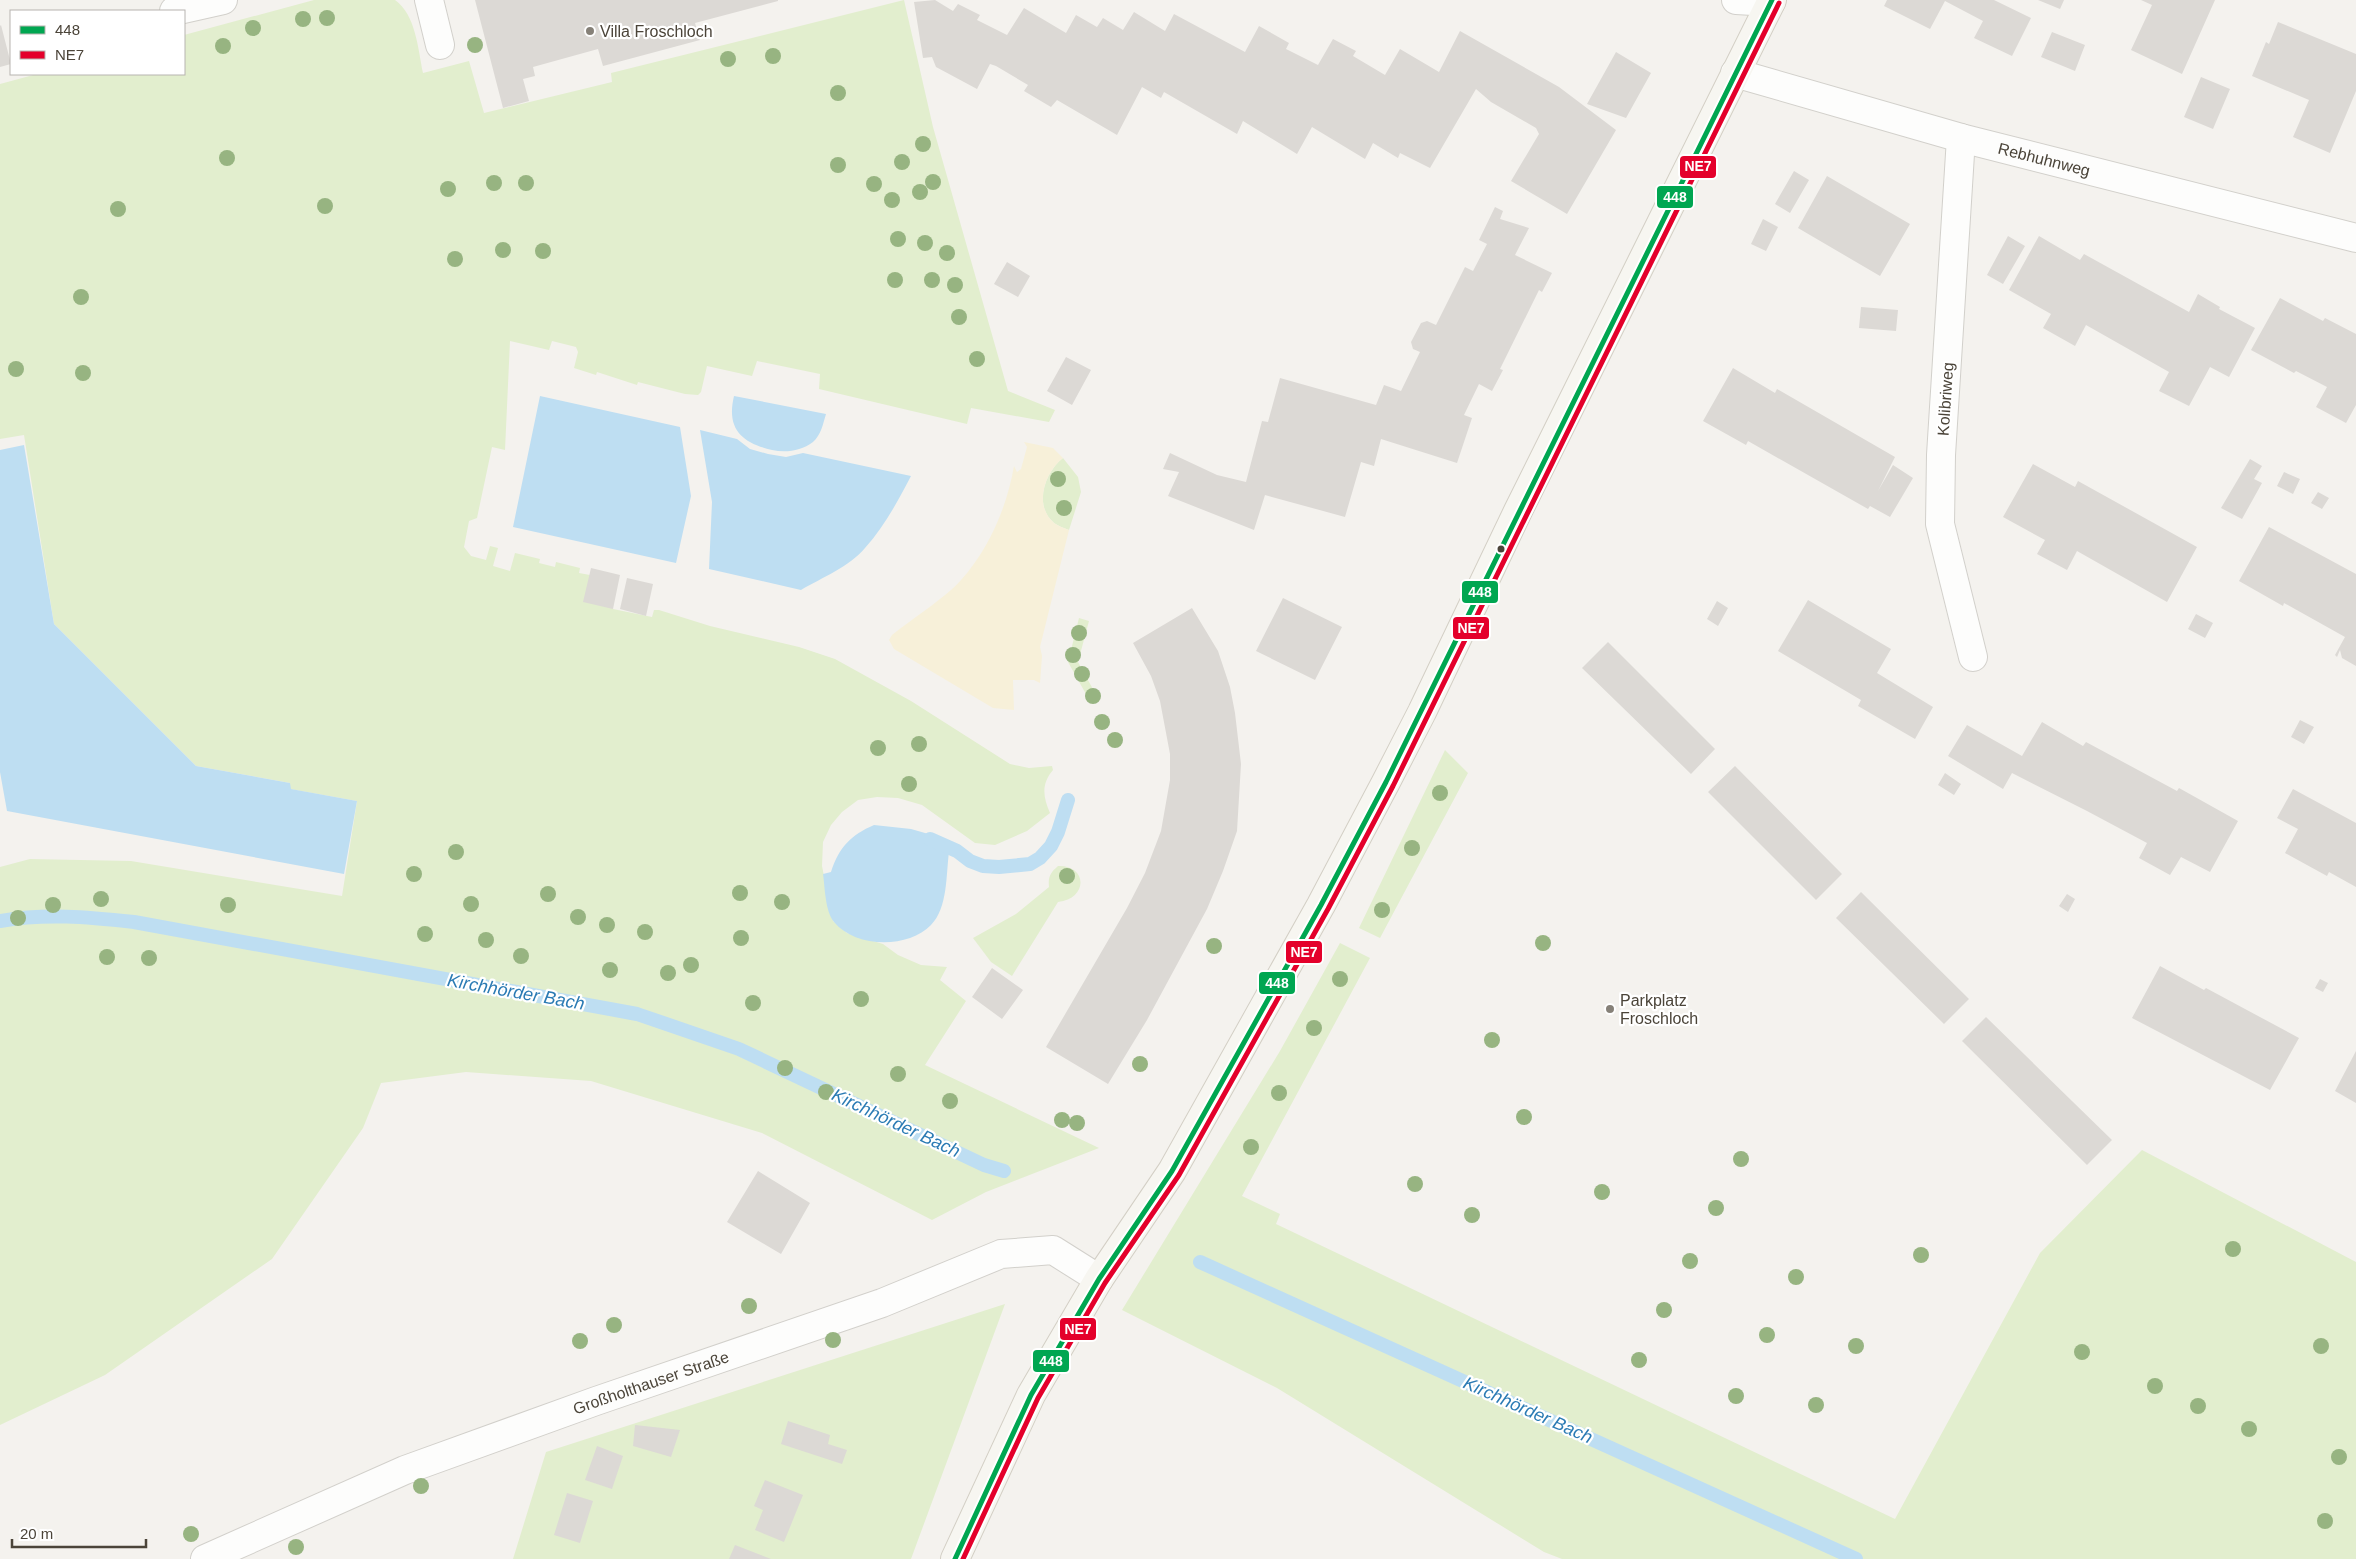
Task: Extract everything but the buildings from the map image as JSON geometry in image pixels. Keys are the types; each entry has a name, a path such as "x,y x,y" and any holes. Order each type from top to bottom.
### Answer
{"street":[{"path":"178,10 222,0"},
{"path":"429,0 440,45"},
{"path":"955,1559 1030,1395 1099,1279 1172,1171 1358,834 1422,712 1477,595 1772,1 1736,0"},
{"name":"Rebhuhnweg","path":"1735,73 1961,138 2356,238"},
{"name":"Kolibriweg","path":"1961,138 1941,455 1940,524 1973,657"},
{"name":"Großholthauser Straße","path":"205,1559 405,1470 596,1401 882,1303 1001,1254 1053,1250 1099,1279"}],"green space":[{"path":"314,0 395,0 408,14 412,23 423,73 469,61 484,113 612,82 611,73 904,0 933,127 1008,391 1055,410 1049,422 971,408 967,424 819,389 820,374 757,361 752,376 707,366 701,392 698,395 685,394 638,382 637,385 597,372 596,375 574,368 578,352 576,347 552,341 549,350 510,341 505,450 492,447 477,518 469,521 464,547 471,556 486,560 490,546 498,548 493,566 510,571 515,553 540,559 539,563 555,567 556,562 580,568 579,573 590,575 613,609 652,617 654,610 659,610 710,626 799,647 835,659 911,701 1010,764 1029,768 1052,766 1053,770 1046,780 1044,791 1050,813 1027,831 995,845 975,843 922,805 898,798 877,797 858,800 842,812 831,825 823,842 822,866 833,921 847,933 883,944 898,955 921,965 947,967 940,980 966,1001 925,1065 1099,1148 986,1192 932,1220 762,1133 591,1081 466,1072 381,1083 363,1128 272,1259 105,1375 0,1425 0,867 30,859 131,861 342,896 357,801 290,789 290,783 196,766 54,624 24,435 0,439 0,84 33,75 185,75 185,35"},
{"path":"1063,458 1078,477 1081,492 1069,530 1054,523 1048,516 1043,498 1044,489 1051,472"},
{"path":"1079,618 1089,621 1078,662 1099,700 1091,703 1068,662"},
{"path":"1445,750 1468,773 1380,938 1359,928"},
{"path":"1058,866 1068,867 1075,871 1079,876 1079,889 1068,900 1058,902 1012,976 991,962 973,938 1016,914 1049,887 1050,875"},
{"path":"1340,943 1370,958 1242,1196 1280,1214 1276,1224 1895,1519 2040,1253 2142,1150 2356,1262 2356,1559 1562,1559 1544,1552 1277,1388 1122,1310 1280,1051"},
{"path":"1005,1304 911,1559 513,1559 546,1452"}],"sand":[{"path":"1024,442 1053,448 1063,458 1047,480 1043,498 1048,516 1054,523 1069,530 1040,647 1042,656 1040,683 1034,680 1013,680 1014,710 993,708 894,649 889,640 892,635 954,587 980,555 1002,512 1014,466 1017,472 1021,469 1027,447"}],"water":[{"path":"540,396 680,427 691,496 676,563 513,527"},
{"path":"734,396 826,414 820,433 813,442 793,450 772,450 752,443 739,433 732,417"},
{"path":"700,430 737,439 750,449 768,454 786,457 803,453 911,476 884,523 859,555 844,566 801,590 709,569 712,502"},
{"path":"24,445 54,624 196,766 290,783 291,789 357,801 344,874 7,811 0,772 0,450"},
{"path":"874,825 911,829 932,835 929,844 949,852 941,910 931,925 921,933 909,938 882,942 868,941 855,937 843,931 834,922 829,912 823,874 831,872 842,849 852,838"}],"waterway":[{"path":"930,839 957,851 970,861 983,866 999,867 1030,864 1040,858 1051,846 1058,832 1068,800"},
{"name":"Kirchhörder Bach","path":"0,921 50,916 134,922 637,1014 739,1049 984,1165 1004,1171"},
{"name":"Kirchhörder Bach","path":"1200,1262 1856,1559"}],"transit line":[{"name":"448","path":"955,1559 1031,1395 1099,1279 1172,1171 1321,905 1386,782 1772,0"},
{"name":"NE7","path":"963,1559 1038,1398 1105,1283 1179,1175 1328,909 1393,786 1779,3"}],"place":[{"name":"Villa Froschloch","path":"590,31"},
{"name":"Parkplatz Froschloch","path":"1610,1009"}]}
